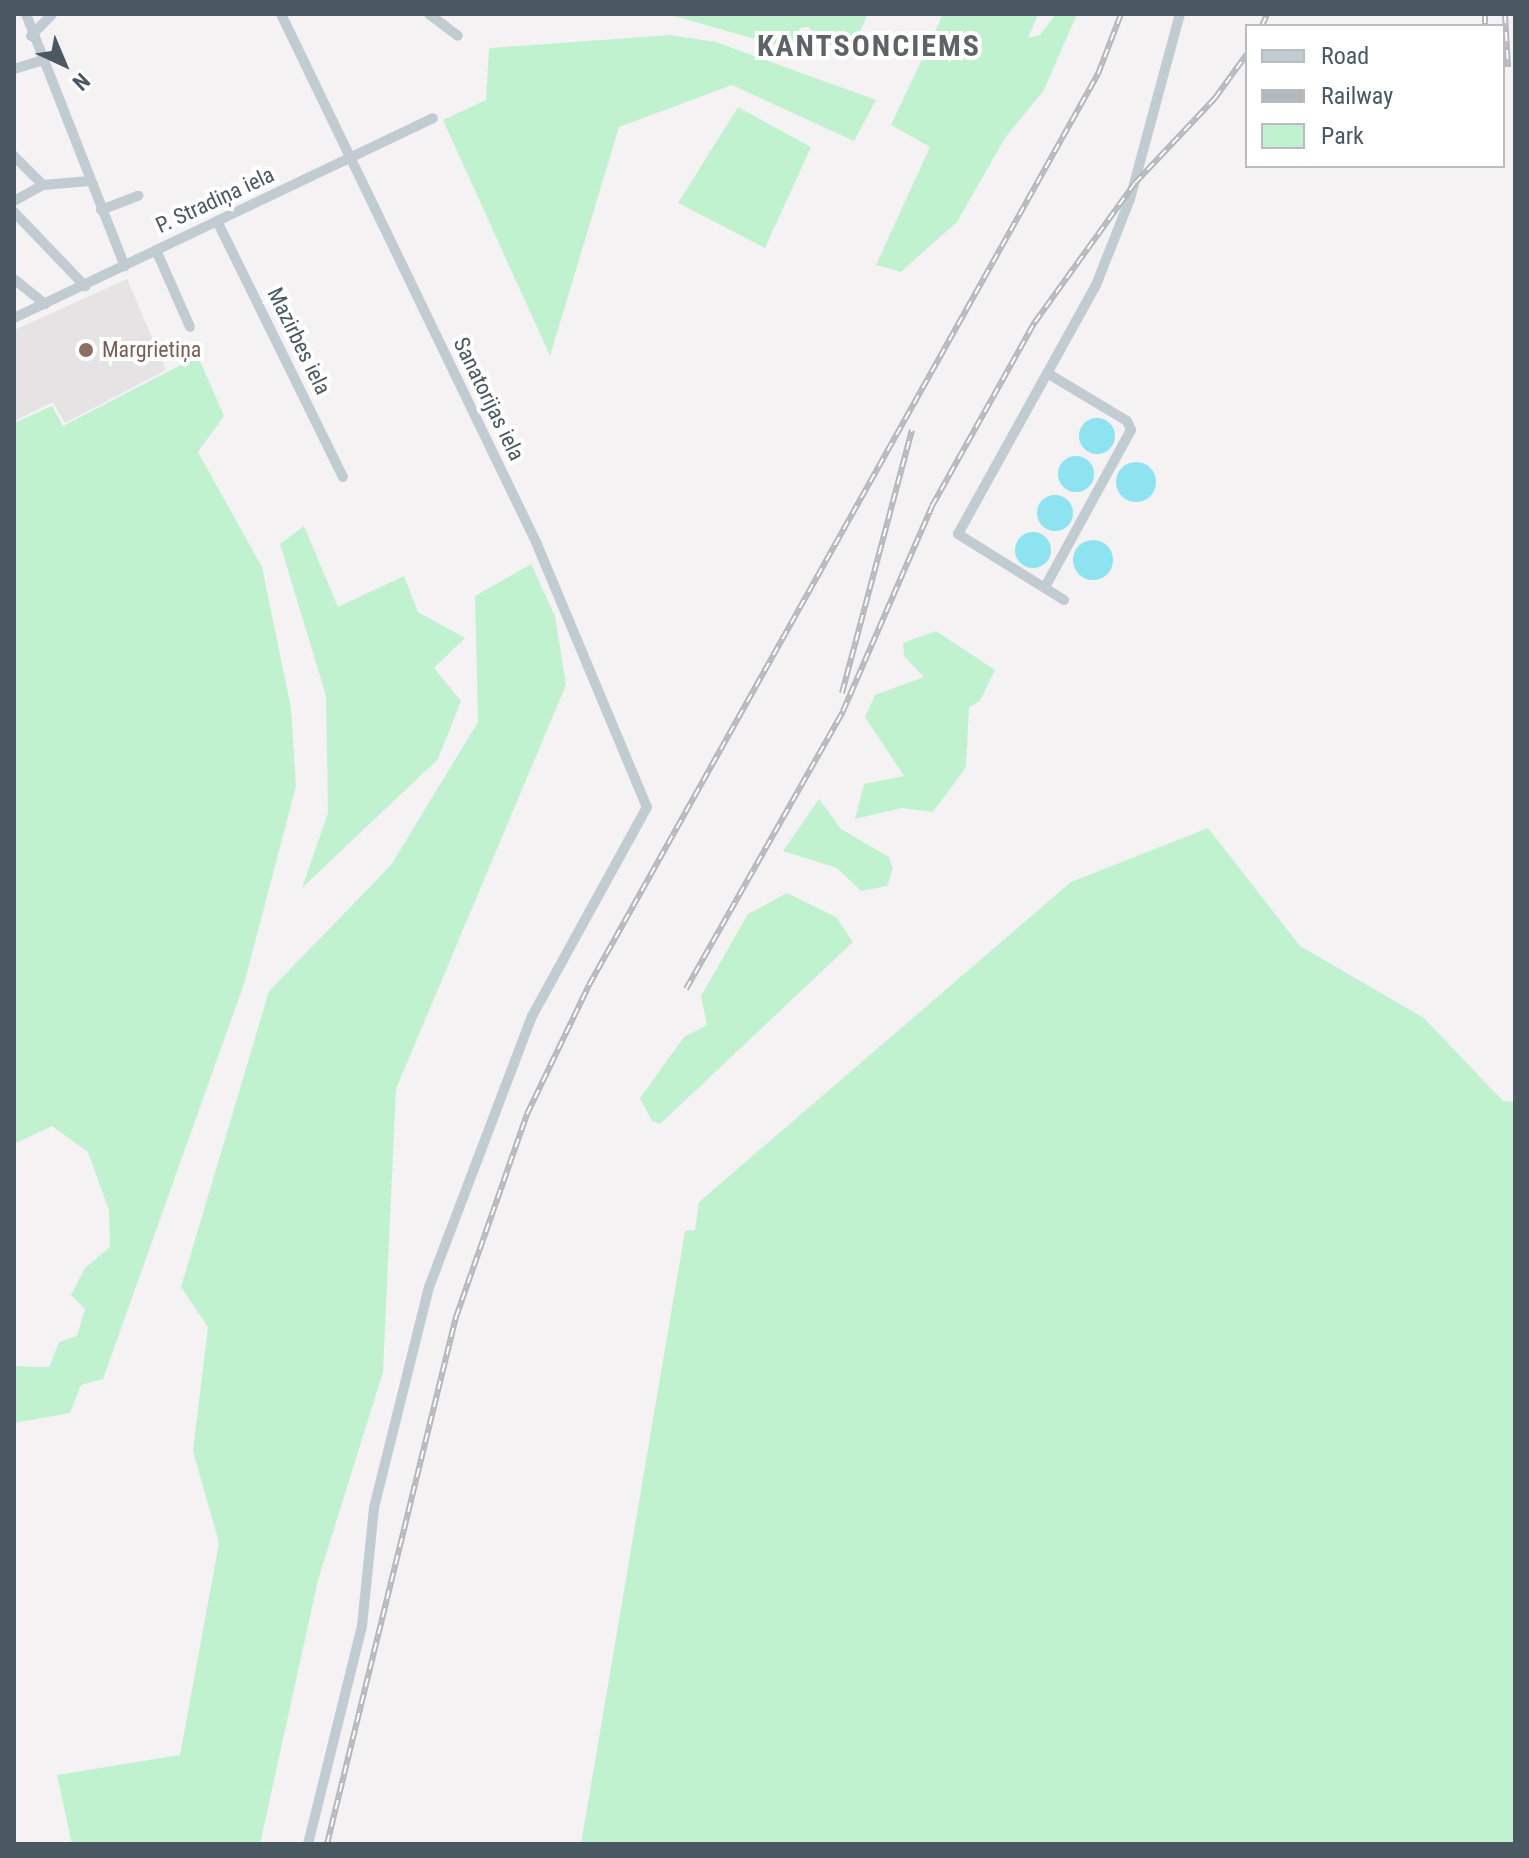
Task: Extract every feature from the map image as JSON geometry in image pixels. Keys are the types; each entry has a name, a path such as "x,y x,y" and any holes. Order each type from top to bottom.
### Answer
{"street":[{"path":"14,16 23,14 125,266"},
{"path":"31,36 52,14"},
{"name":"Sanatorijas iela","path":"281,14 536,542 647,807 532,1016 429,1287 374,1508 362,1626 308,1844"},
{"path":"429,14 458,36"},
{"path":"1064,600 958,534 1096,285 1124,216 1180,14"},
{"path":"14,69 40,61"},
{"name":"P. Stradiņa iela","path":"14,318 433,118"},
{"path":"14,156 43,185"},
{"path":"14,201 43,185 89,181"},
{"path":"101,210 138,196"},
{"path":"14,212 85,286"},
{"name":"Mazirbes iela","path":"218,223 343,477"},
{"path":"156,250 190,327"},
{"path":"14,279 45,304"},
{"path":"1045,587 1131,430 1127,421 1047,373"}],"shaded area":[{"name":"Margrietiņa","path":"127,279 166,370 65,423 53,402 14,421 14,330"}],"green space":[{"path":"868,14 853,46 833,47 808,27 800,28 791,49 674,16"},
{"path":"943,14 1038,14 1028,38 1040,35 1056,14 1077,14 1044,90 1005,138 957,222 901,272 876,265 930,147 891,125"},
{"path":"670,35 716,42 876,100 854,141 732,85 619,127 550,356 443,120 486,100 489,48"},
{"path":"738,107 811,147 765,248 678,203"},
{"path":"198,356 224,416 198,452 262,567 291,708 296,786 244,984 103,1379 81,1385 70,1413 14,1423 14,1366 49,1367 59,1342 77,1336 85,1309 71,1295 85,1268 110,1247 109,1210 88,1152 52,1126 14,1144 14,423 52,406 63,426"},
{"path":"304,526 338,607 404,576 418,612 465,638 434,668 461,701 438,759 302,888 328,813 326,696 280,544"},
{"path":"531,564 555,616 566,685 396,1089 383,1372 318,1580 260,1844 72,1844 57,1775 180,1755 219,1543 193,1451 208,1327 181,1287 269,991 391,865 478,722 475,596"},
{"path":"936,631 995,670 980,701 969,707 966,767 933,812 901,808 855,819 864,784 904,776 865,717 875,695 924,677 904,656 903,643"},
{"path":"819,799 841,829 889,857 893,869 887,886 861,891 837,868 783,851"},
{"path":"1208,828 1300,946 1424,1018 1503,1101 1515,1102 1515,1844 581,1844 685,1231 695,1230 699,1202 1071,882"},
{"path":"787,893 836,917 853,942 660,1124 652,1121 640,1098 684,1037 707,1025 701,996 748,914"}],"water":[{"path":"1097,418 1110,423 1115,436 1110,449 1097,454 1084,449 1079,436 1084,423"},
{"path":"1076,456 1089,461 1094,474 1089,487 1076,492 1063,487 1058,474 1063,461"},
{"path":"1136,462 1150,468 1156,482 1150,496 1136,502 1122,496 1116,482 1122,468"},
{"path":"1055,495 1068,500 1073,513 1068,526 1055,531 1042,526 1037,513 1042,500"},
{"path":"1033,532 1046,537 1051,550 1046,563 1033,568 1020,563 1015,550 1020,537"},
{"path":"1093,540 1107,546 1113,560 1107,574 1093,580 1079,574 1073,560 1079,546"}],"railway":[{"path":"327,1844 456,1317 527,1114 589,985 1098,74 1121,14"},
{"path":"1263,24 1267,14"},
{"path":"1485,14 1485,24"},
{"path":"1505,14 1508,67"},
{"path":"686,989 843,711 932,506 1035,322 1135,183 1215,98 1245,57"},
{"path":"842,693 912,430"}],"place":[{"name":"Margrietiņa","path":"86,350"}],"district":[{"name":"KANTSONCIEMS","path":"869,46"}]}
